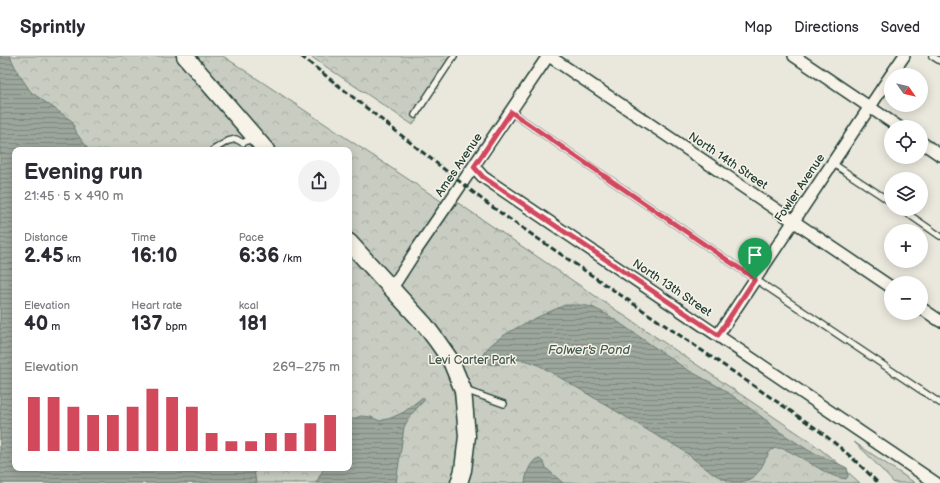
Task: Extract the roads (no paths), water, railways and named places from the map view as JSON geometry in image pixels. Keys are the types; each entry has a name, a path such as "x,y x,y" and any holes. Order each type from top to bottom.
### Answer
{"street":[{"name":"Ames Avenue","path":"392,288 549,56"},
{"name":"North 14th Street","path":"549,56 884,282"},
{"path":"794,56 889,120"},
{"name":"Fowler Avenue","path":"896,68 904,56"},
{"path":"192,59 249,140 261,147"},
{"name":"Fowler Avenue","path":"718,335 884,86"},
{"path":"928,147 940,155"},
{"name":"North 13th Street","path":"474,167 483,177 936,483"},
{"path":"352,245 425,325 451,361 463,390 467,436 459,483"},
{"path":"928,313 940,321"}],"lane":[{"path":"415,115 454,56"},
{"path":"932,56 940,61"},
{"path":"511,112 755,279 940,402"},
{"path":"219,147 228,141 236,139 249,140"},
{"path":"244,147 249,140"},
{"path":"832,163 884,197"},
{"path":"911,216 940,236"},
{"path":"463,390 504,404"}],"water":[{"path":"0,56 10,56 18,73 31,92 72,121 77,134 87,147 12,147 12,471 254,471 256,483 0,483"},
{"name":"Folwer's Pond","path":"565,305 592,307 608,315 686,369 723,389 762,417 777,430 808,450 847,468 848,476 846,479 832,475 784,449 777,448 768,454 762,466 753,477 745,481 734,482 726,480 704,468 678,447 542,367 523,360 494,365 486,363 482,359 483,354 489,346 498,339 546,313"},
{"path":"423,397 425,399 410,416 404,427 396,483 316,483 322,471 352,471 352,419 361,416 371,417 380,421 404,412"},
{"path":"536,459 540,459 547,469 563,483 525,483 528,470"}],"railway":[{"path":"301,56 488,204 817,429 849,455 878,483"}],"park label":[{"name":"Levi Carter Park","path":"472,360"}]}
